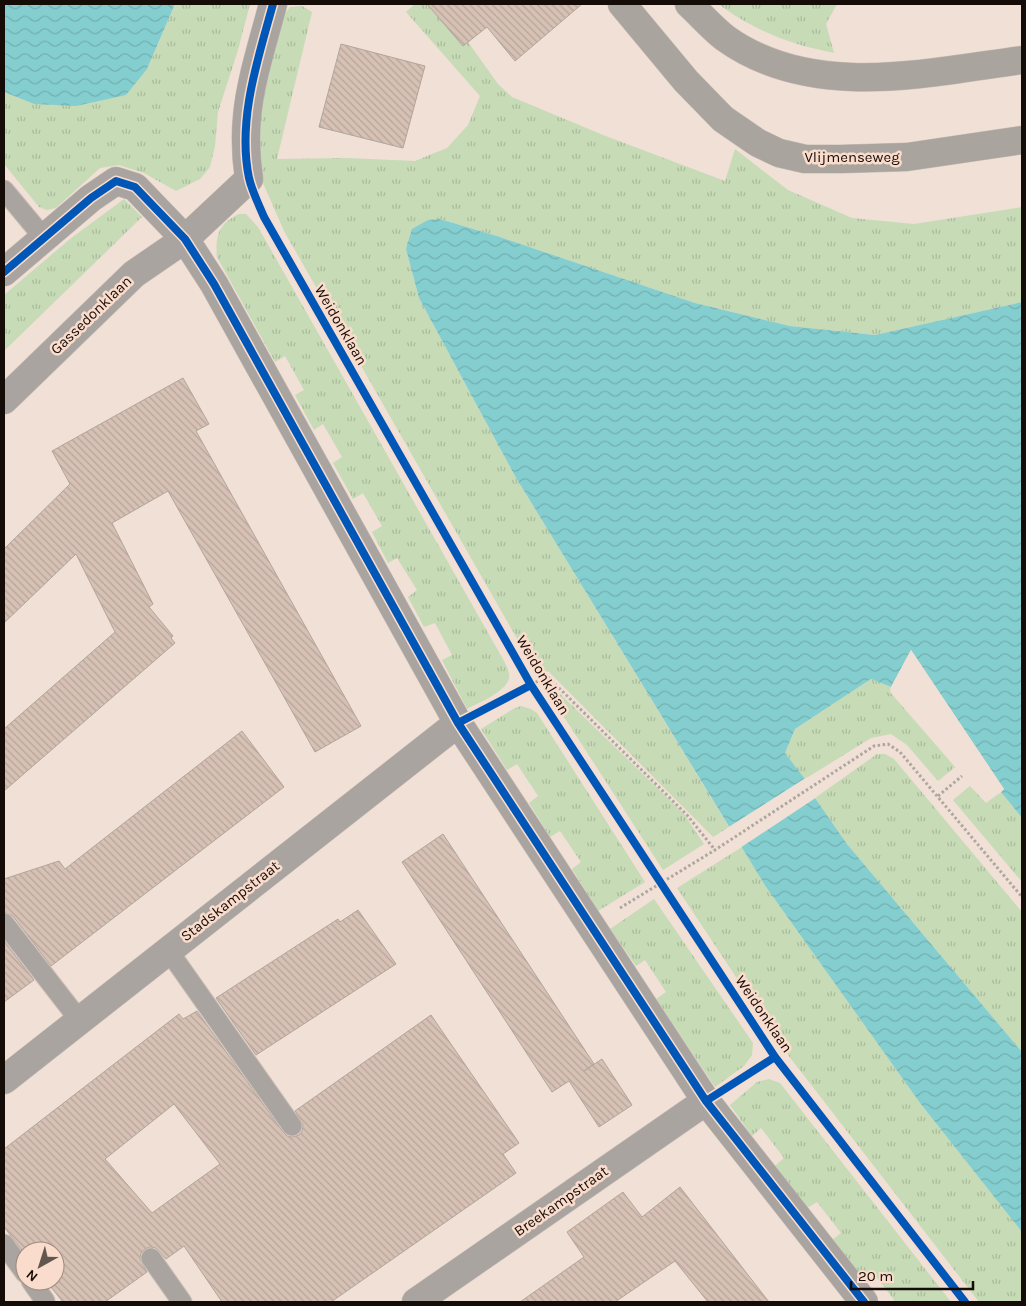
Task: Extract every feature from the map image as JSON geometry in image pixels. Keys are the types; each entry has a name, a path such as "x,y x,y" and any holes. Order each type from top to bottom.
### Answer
{"street":[{"path":"185,240 249,179 246,155 247,116 256,66 273,4"},
{"name":"Vlijmenseweg","path":"622,4 686,81 723,120 758,143 779,153 805,158 907,157 1022,140"},
{"path":"689,4 725,38 755,54 789,68 832,76 872,78 909,75 1022,60"},
{"path":"4,272 91,198 116,181 135,187 185,240 214,284 458,723 706,1101 864,1302"},
{"name":"Gassedonklaan","path":"4,400 134,274 185,240"},
{"name":"Stadskampstraat","path":"4,1080 458,723"},
{"name":"Breekampstraat","path":"416,1302 706,1101"}],"lane":[{"path":"4,190 44,238"},
{"path":"4,923 80,1021"},
{"path":"168,950 292,1126"},
{"path":"4,1244 15,1259"},
{"path":"151,1258 182,1302"},
{"path":"38,1291 45,1301"}],"path":[{"path":"523,689 547,676 688,815 717,849"},
{"path":"592,925 717,849 874,746 888,744 900,752 1022,897"},
{"path":"938,796 962,776"},
{"path":"655,874 666,891"}],"green space":[{"path":"175,4 250,4 238,50 218,112 215,146 210,167 200,179 176,191 144,173 119,165 100,168 56,208 47,210 39,207 4,164 4,92 34,104 147,69"},
{"path":"415,4 427,4 463,45 468,42 498,84 512,97 603,135 725,181 735,149 788,190 852,218 914,224 1022,207 1022,302 875,335 790,326 695,303 500,237 440,219 406,249 419,298 515,476 729,827 713,837 549,672 535,670 284,231 263,183 256,138 259,105 280,20 290,7 302,6 312,12 277,159 346,158 415,161 447,148 468,125 480,96 406,12"},
{"path":"718,4 837,4 826,24 834,53 787,41 759,29"},
{"path":"124,199 142,217 4,351 4,295 70,239"},
{"path":"239,214 246,214 258,227 506,666 509,679 506,685 494,695 467,709 442,660 452,655 435,623 424,627 408,597 417,590 397,558 388,563 372,532 382,526 363,493 353,499 333,463 342,457 323,424 314,430 295,395 304,390 285,356 275,362 217,257 217,243 220,231 227,222"},
{"path":"871,679 891,687 890,692 955,767 938,781 907,745 891,734 871,738 805,779 785,753 795,729"},
{"path":"552,686 684,814 704,844 663,870 546,689"},
{"path":"521,706 537,713 645,882 598,911 572,869 581,862 560,831 550,837 529,803 538,796 517,764 507,770 481,729"},
{"path":"877,754 885,754 894,759 1022,912 1022,1052 847,844 815,798"},
{"path":"970,786 986,803 1001,792 1022,818 1022,882 953,800"},
{"path":"742,847 766,887 920,1103 1022,1232 1022,1302 979,1302 785,1051 677,888"},
{"path":"654,899 753,1043 752,1055 744,1066 715,1087 656,999 666,992 645,960 636,966 610,929"},
{"path":"769,1079 780,1083 951,1302 893,1302 894,1300 872,1271 863,1278 832,1240 841,1233 817,1202 807,1208 775,1166 784,1158 761,1128 752,1136 730,1105 757,1082"}],"water":[{"path":"4,4 175,4 147,69 126,95 76,106 34,104 4,92"},
{"path":"440,219 500,237 695,303 790,326 875,335 1022,302 1022,818 1001,792 1004,789 911,650 891,687 871,679 795,729 785,753 805,779 815,798 847,844 1022,1052 1022,1232 920,1103 766,887 515,476 419,298 406,249 412,229 428,220"}],"pier":[{"path":"911,650 1004,789 999,794 1001,788 911,655 893,688 890,689"},
{"path":"807,777 817,797 740,848 727,828"}],"building":[{"path":"427,4 582,4 515,61 487,27 463,46"},
{"path":"341,44 425,66 403,148 319,127"},
{"path":"183,378 209,424 196,431 361,726 315,752 168,491 112,523 153,604 149,607 173,636 171,638 175,643 4,791 4,729 115,632 76,554 4,623 4,549 70,484 52,451"},
{"path":"242,731 284,787 51,966 13,916 4,912 4,879 59,861 65,869"},
{"path":"443,834 594,1064 584,1071 602,1059 632,1105 599,1127 569,1081 552,1092 402,862"},
{"path":"358,910 396,964 256,1055 216,998 338,919 340,922"},
{"path":"4,941 34,980 4,1002"},
{"path":"197,1011 283,1132 287,1136 293,1137 299,1135 303,1125 295,1111 431,1015 519,1143 503,1154 516,1173 331,1302 222,1302 184,1246 166,1259 156,1248 150,1247 145,1249 141,1253 140,1259 147,1272 105,1302 63,1302 54,1291 65,1291 65,1241 15,1241 4,1227 4,1149 179,1014 183,1019","holes":["174,1104 220,1164 152,1213 105,1159"]},
{"path":"680,1187 769,1302 708,1302 675,1261 615,1302 520,1302 584,1257 567,1232 623,1192 642,1217"}],"cycle path":[{"name":"Weidonklaan","path":"273,4 251,90 246,134 249,178 264,217 531,685 775,1057 965,1302"},
{"path":"4,272 91,198 116,181 135,187 185,239 214,284 458,723 706,1101 864,1302"},
{"name":"Weidonklaan","path":"458,723 531,685"},
{"name":"Weidonklaan","path":"706,1101 775,1057"}]}
